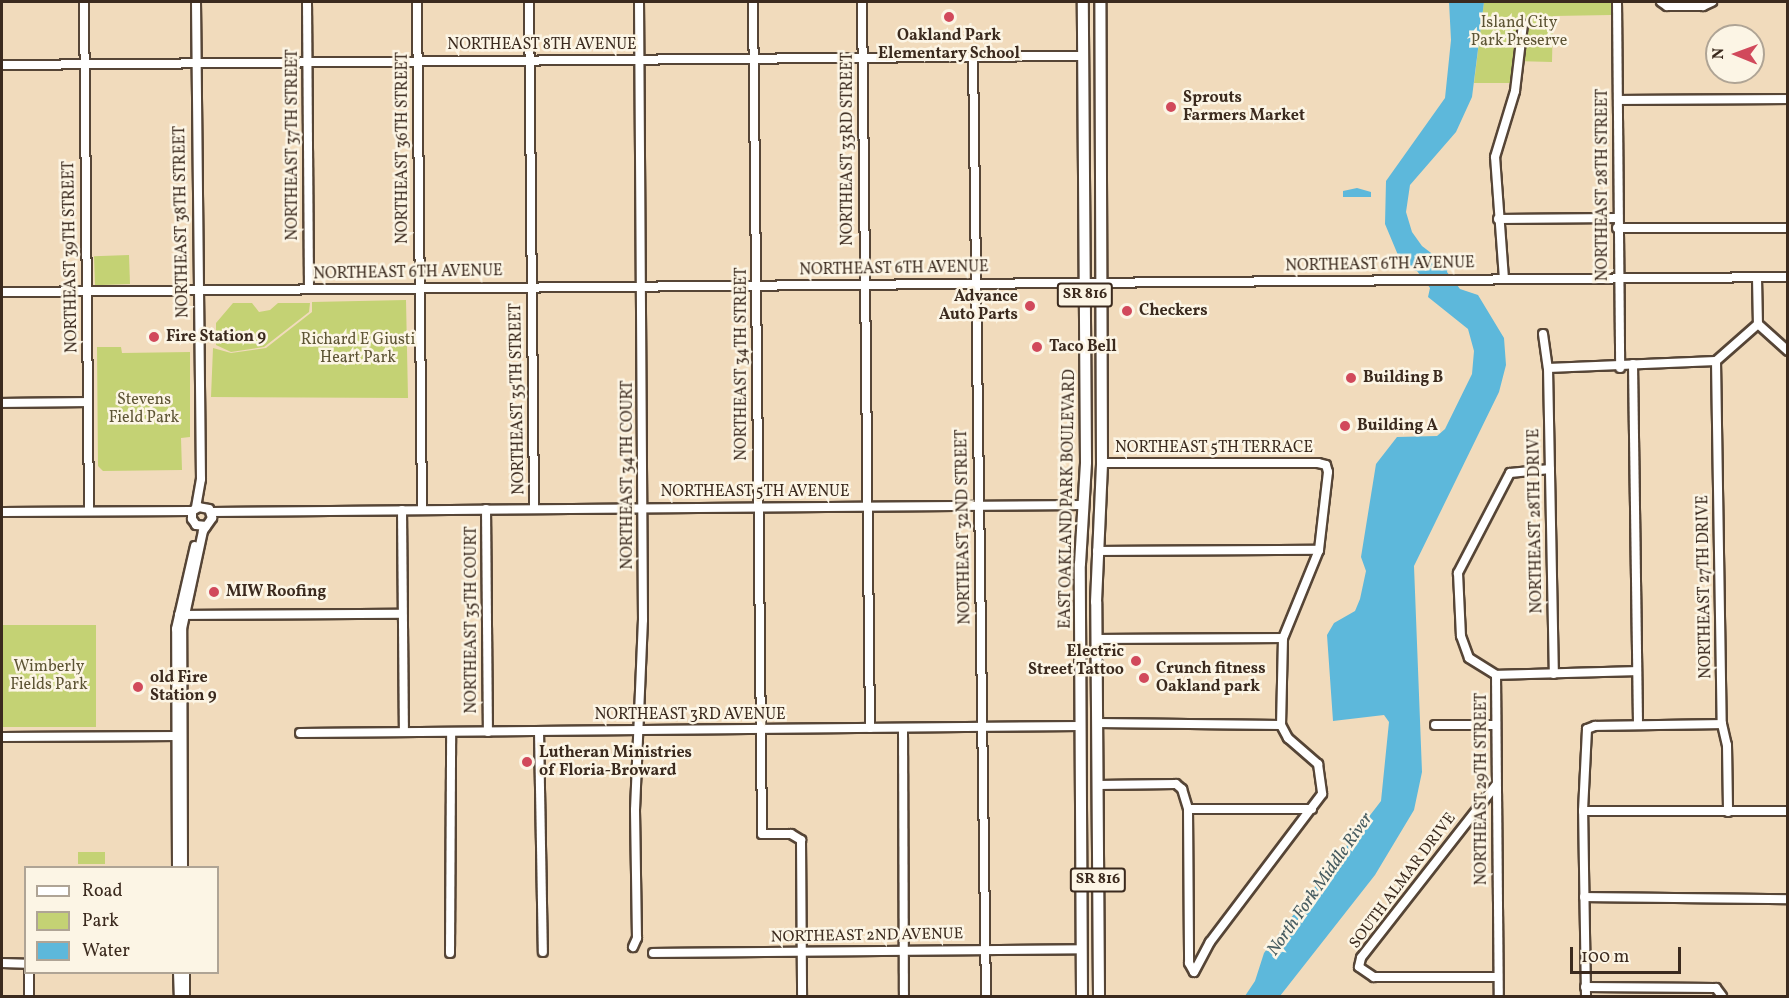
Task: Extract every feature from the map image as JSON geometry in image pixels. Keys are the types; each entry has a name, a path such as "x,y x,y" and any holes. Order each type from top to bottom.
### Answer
{"main road":[{"name":"EAST OAKLAND PARK BOULEVARD","path":"1082,996 1080,620 1085,282 1083,2"},
{"name":"EAST OAKLAND PARK BOULEVARD","path":"1099,996 1096,639 1097,551 1102,463 1100,2"},
{"path":"1083,16 1095,21 1100,31"},
{"path":"1083,505 1090,511 1098,535"},
{"path":"1080,620 1096,639"},
{"path":"1081,726 1090,733 1097,749"},
{"path":"1081,882 1088,892 1098,898"},
{"path":"1082,949 1092,955 1099,975"}],"street":[{"name":"NORTHEAST 39TH STREET","path":"84,2 89,511"},
{"name":"NORTHEAST 38TH STREET","path":"177,866 181,616 201,516 196,2"},
{"name":"NORTHEAST 37TH STREET","path":"307,2 309,289"},
{"name":"NORTHEAST 36TH STREET","path":"417,2 422,510"},
{"name":"NORTHEAST 35TH STREET","path":"529,2 534,508"},
{"name":"NORTHEAST 34TH COURT","path":"633,947 637,938 634,810 641,730 643,508 639,2"},
{"name":"NORTHEAST 34TH STREET","path":"753,2 759,729 762,834 791,834 801,840 802,953"},
{"name":"NORTHEAST 33RD STREET","path":"862,2 870,728"},
{"name":"NORTHEAST 28TH STREET","path":"1617,2 1617,223 1620,368"},
{"path":"1661,2 1667,6 1694,6 1712,2"},
{"path":"1504,279 1495,157 1515,91 1522,24"},
{"name":"NORTHEAST 8TH AVENUE","path":"2,64 1083,56"},
{"name":"NORTHEAST 32ND STREET","path":"973,57 986,996"},
{"path":"1618,100 1788,99"},
{"path":"1498,219 1788,228"},
{"path":"1543,334 1548,368 1620,368 1634,364 1716,362 1758,324 1757,278"},
{"name":"NORTHEAST 6TH AVENUE","path":"2,292 1788,278"},
{"path":"1758,324 1788,351"},
{"name":"NORTHEAST 27TH DRIVE","path":"1716,362 1722,724 1727,745 1728,812"},
{"path":"1634,364 1638,724"},
{"name":"NORTHEAST 28TH DRIVE","path":"1548,368 1554,674"},
{"path":"2,403 87,402"},
{"name":"NORTHEAST 5TH TERRACE","path":"1102,463 1326,465 1328,477 1319,550"},
{"name":"NORTHEAST 29TH STREET","path":"1499,996 1496,675 1469,658 1461,636 1458,573 1510,473 1550,469"},
{"name":"NORTHEAST 5TH AVENUE","path":"2,512 89,511 201,516 248,513 534,508 1083,505"},
{"name":"NORTHEAST 35TH COURT","path":"486,509 488,732"},
{"path":"402,510 400,614 405,732"},
{"path":"1097,551 1319,550 1283,638 1281,725 1288,738 1318,764 1322,775 1322,794 1210,942 1194,972 1189,963 1188,808 1182,789 1176,784 1097,785"},
{"path":"181,616 400,614"},
{"path":"1096,639 1283,638"},
{"path":"1496,675 1636,671"},
{"path":"1097,723 1281,725"},
{"path":"1722,724 1638,724 1595,726 1587,729 1583,811 1585,992 1716,988 1722,996"},
{"path":"1435,725 1496,725"},
{"name":"NORTHEAST 3RD AVENUE","path":"300,733 1081,726"},
{"path":"903,728 904,996"},
{"path":"539,731 543,952"},
{"name":"NORTHEAST 35TH COURT","path":"450,953 451,732"},
{"name":"NORTHEAST 38TH STREET","path":"179,736 183,866"},
{"path":"2,737 179,736"},
{"name":"SOUTH ALMAR DRIVE","path":"1496,785 1361,958 1359,967 1374,977 1498,977"},
{"path":"1188,808 1312,809"},
{"path":"1583,811 1788,811"},
{"path":"1584,897 1788,899"},
{"name":"NORTHEAST 2ND AVENUE","path":"653,953 1082,949"},
{"path":"802,953 802,996"},
{"path":"2,963 24,964"},
{"path":"29,974 29,996"},
{"path":"178,974 179,996"},
{"path":"185,974 185,996"}],"green space":[{"name":"Island City Park Preserve","path":"1484,2 1611,2 1611,15 1553,16 1552,62 1514,61 1511,83 1474,83"},
{"path":"129,255 130,284 95,285 94,256"},
{"name":"Richard E Giusti Heart Park","path":"406,300 408,398 211,397 213,348 231,353 266,348 312,312 312,302"},
{"path":"233,303 252,303 259,312 270,310 278,303 310,303 309,312 264,347 231,352 216,345 216,323"},
{"name":"Stevens Field Park","path":"97,347 121,347 122,353 190,352 190,437 181,438 182,470 103,471 98,466"},
{"name":"Wimberly Fields Park","path":"2,625 96,625 96,727 2,727"},
{"path":"78,852 105,852 105,864 78,864"}],"water":[{"name":"North Fork Middle River","path":"1449,2 1484,2 1472,97 1456,132 1410,185 1406,212 1412,232 1422,246 1448,266 1447,272 1460,289 1478,295 1504,338 1506,365 1499,392 1414,566 1422,772 1414,810 1375,875 1280,996 1245,996 1255,981 1264,953 1381,801 1389,722 1384,715 1333,721 1327,635 1334,623 1355,611 1360,599 1366,571 1361,557 1376,464 1397,437 1437,436 1445,429 1472,374 1474,351 1468,329 1428,297 1430,288 1417,271 1403,267 1385,224 1386,181 1445,98 1451,40"},
{"path":"1357,188 1371,192 1371,197 1343,197 1343,191"}],"place":[{"name":"Oakland Park Elementary School","path":"949,17"},
{"name":"Sprouts Farmers Market","path":"1171,107"},
{"name":"Advance Auto Parts","path":"1030,306"},
{"name":"Checkers","path":"1127,311"},
{"name":"Fire Station 9","path":"154,337"},
{"name":"Taco Bell","path":"1037,347"},
{"name":"Building B","path":"1351,378"},
{"name":"Building A","path":"1345,426"},
{"name":"MIW Roofing","path":"214,592"},
{"name":"Electric Street Tattoo","path":"1136,661"},
{"name":"Crunch fitness Oakland park","path":"1144,678"},
{"name":"old Fire Station 9","path":"138,687"},
{"name":"Lutheran Ministries of Floria-Broward","path":"527,762"}]}
